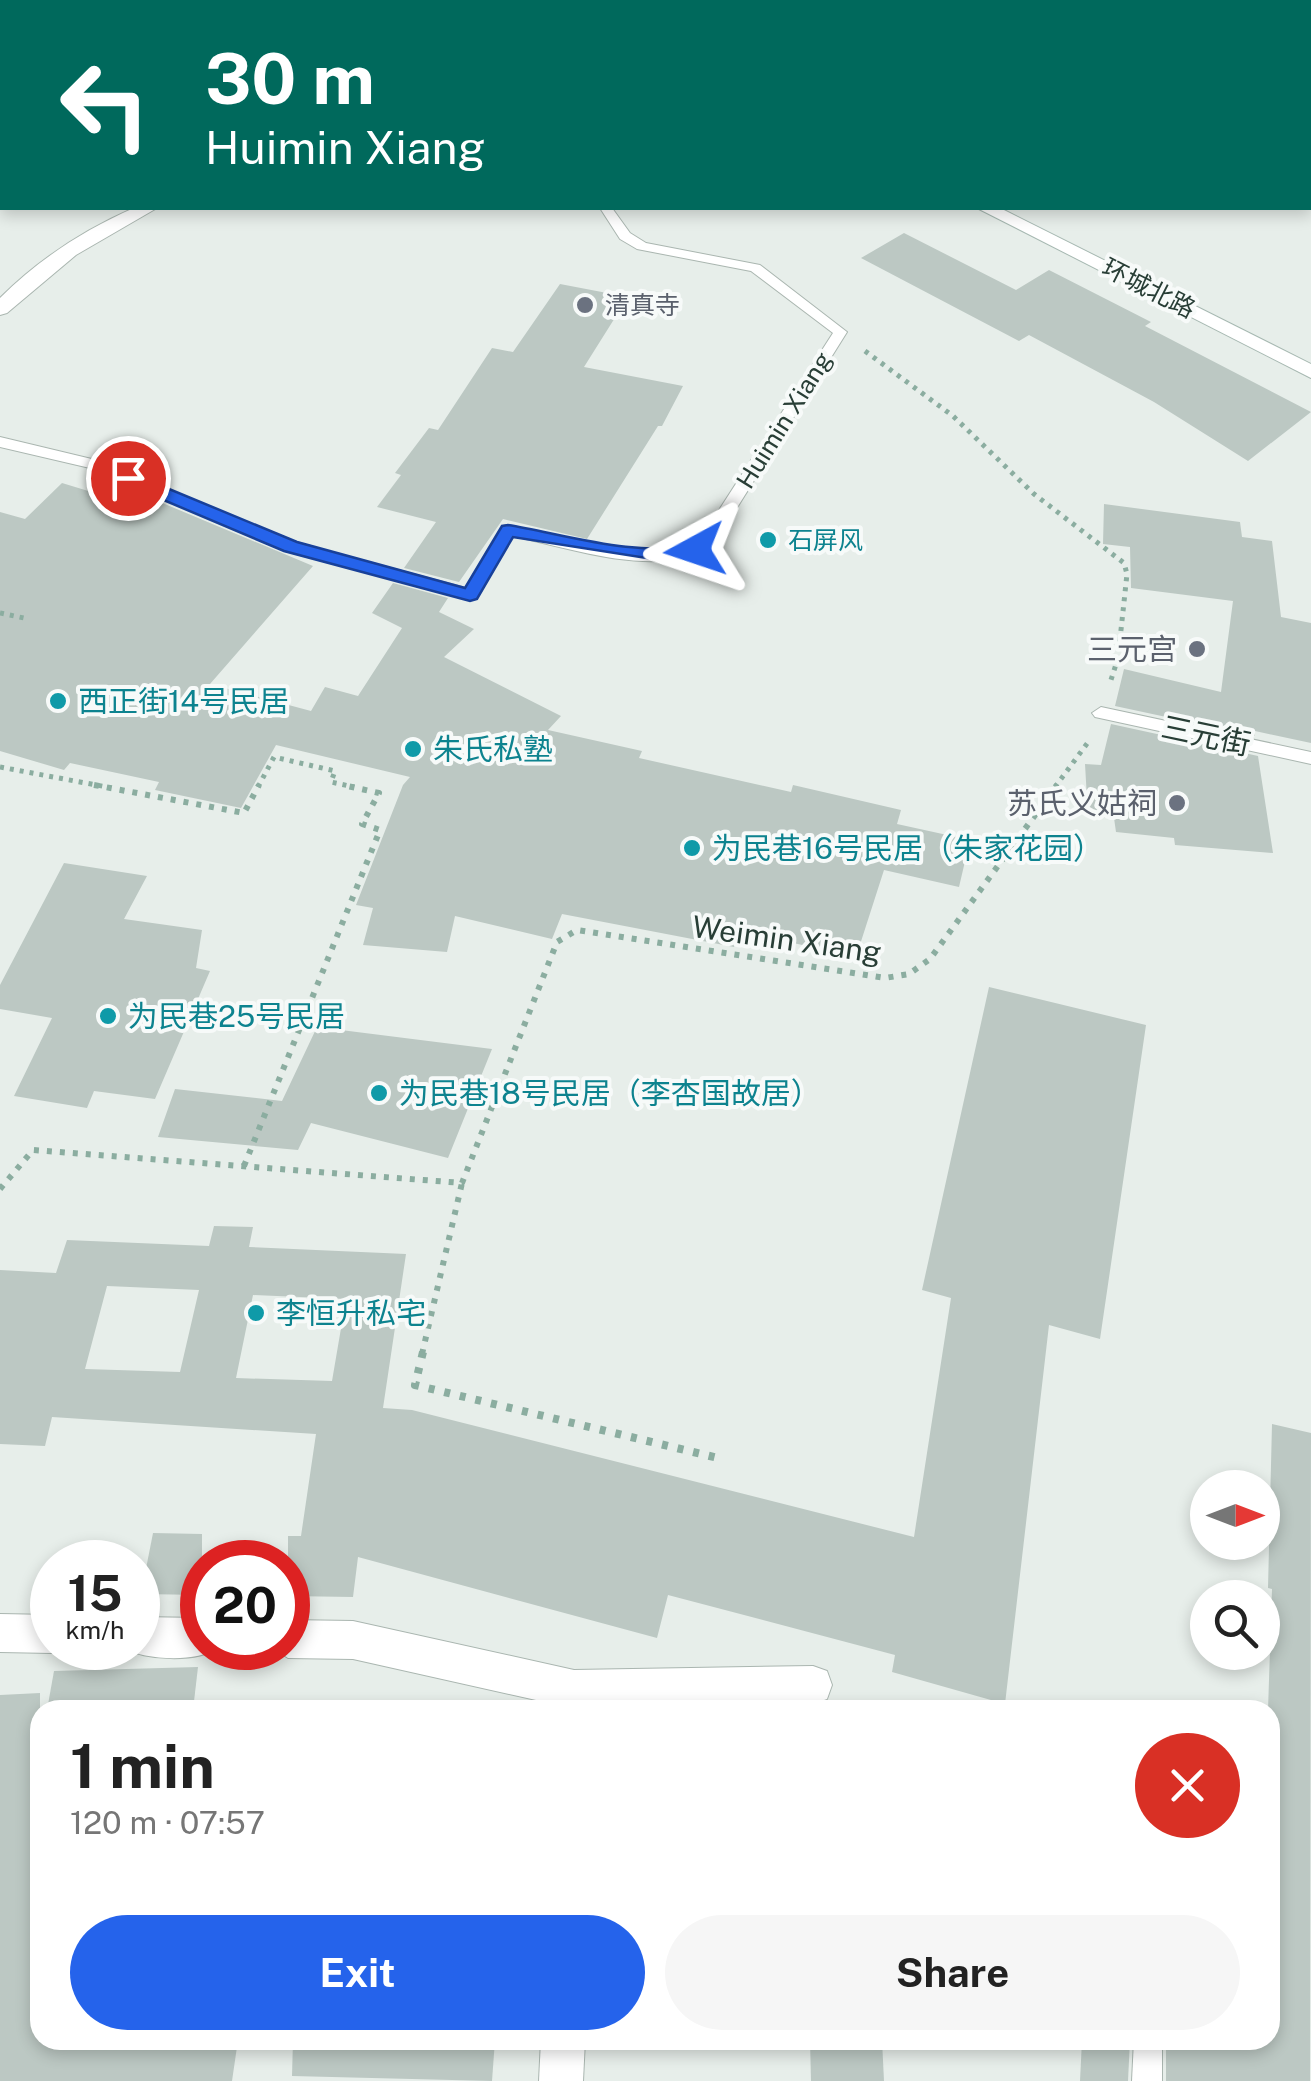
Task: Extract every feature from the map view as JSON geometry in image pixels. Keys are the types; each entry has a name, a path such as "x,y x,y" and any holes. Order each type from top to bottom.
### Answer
{"street":[{"path":"0,310 8,291 76,244 144,210"},
{"name":"环城北路","path":"990,210 1311,372"},
{"path":"0,1633 30,1634"},
{"path":"310,1639 353,1640 573,1699 814,1685"},
{"path":"561,2081 562,2050"}],"lane":[{"name":"Huimin Xiang","path":"0,442 95,464 290,546 470,595 508,530 672,556 708,542 840,332 755,268 642,246 624,236 607,210"},
{"name":"三元街","path":"1101,713 1311,758"},
{"path":"1147,2081 1148,2050"}],"path":[{"name":"Weimin Xiang","path":"718,1458 415,1384 462,1183 556,942 577,930 885,978 909,974 930,959 1094,735 1118,658 1127,574 1124,564 1034,494 953,416 840,332"},
{"path":"0,613 24,618"},
{"path":"0,767 244,814 274,757 335,771 330,782 379,794 362,824 380,830 244,1166"},
{"path":"0,1189 32,1150 462,1183"}],"building":[{"path":"904,233 1016,290 1049,270 1151,322 1145,326 1311,412 1248,461 1154,402 1029,335 1019,341 861,258"},
{"path":"560,284 628,297 584,367 683,386 662,426 658,426 587,539 503,519 459,582 404,568 436,522 377,507 401,475 395,473 429,428 438,430 492,348 513,352"},
{"path":"62,483 108,497 121,489 143,502 148,497 313,566 210,684 311,711 325,687 358,696 402,628 372,613 393,583 448,598 439,612 474,629 444,657 561,716 548,730 642,751 639,758 791,792 793,785 901,810 897,824 970,840 959,887 884,870 856,957 739,931 734,947 562,914 552,939 455,916 447,952 363,945 373,908 356,905 403,785 410,777 276,745 241,808 155,790 159,782 70,763 64,770 0,751 0,512 25,519"},
{"path":"1104,504 1240,522 1242,537 1272,541 1281,617 1311,623 1311,743 1255,731 1255,736 1115,706 1124,669 1221,692 1233,601 1131,588 1130,547 1103,544"},
{"name":"苏氏义姑祠","path":"1111,724 1258,756 1273,853 1175,845 1174,838 1116,832 1114,818 1088,816 1085,764 1101,765"},
{"path":"64,863 147,876 124,919 202,930 196,968 210,971 155,1099 94,1091 87,1108 14,1096 52,1018 0,1009 0,985"},
{"path":"989,987 1146,1025 1100,1339 1049,1325 1005,1700 991,1700 892,1672 895,1655 668,1595 657,1638 358,1557 353,1597 310,1596 310,1540 288,1540 288,1536 301,1536 316,1434 52,1417 45,1446 0,1444 0,1270 56,1273 67,1240 209,1246 214,1226 253,1227 249,1247 406,1254 383,1408 412,1410 914,1537 951,1298 922,1290","holes":["107,1286 199,1290 180,1372 85,1369","253,1295 346,1299 332,1381 236,1378"]},
{"path":"317,1027 492,1049 448,1158 311,1123 298,1150 158,1137 175,1089 282,1101"},
{"path":"1272,1424 1311,1433 1310,2081 1166,2081 1166,2050 1280,2050 1280,1700 1268,1700 1269,1670 1280,1670 1280,1580 1268,1580 1269,1560 1280,1560 1280,1470 1271,1470"},
{"path":"153,1533 202,1534 202,1540 180,1540 180,1595 160,1594 160,1540 152,1540"},
{"path":"198,1670 194,1700 49,1700 54,1671"},
{"path":"40,1693 40,1700 30,1700 30,2050 237,2050 232,2081 0,2081 0,1695"},
{"path":"293,2050 494,2050 492,2081 292,2076"},
{"path":"810,2050 882,2050 884,2081 811,2081"},
{"path":"1082,2050 1130,2050 1128,2081 1080,2081"}],"place":[{"name":"清真寺","path":"585,305"},
{"name":"石屏风","path":"768,540"},
{"name":"三元宫","path":"1197,649"},
{"name":"西正街14号民居","path":"58,701"},
{"name":"朱氏私塾","path":"413,749"},
{"name":"苏氏义姑祠","path":"1177,803"},
{"name":"为民巷16号民居（朱家花园）","path":"692,848"},
{"name":"为民巷25号民居","path":"108,1016"},
{"name":"为民巷18号民居（李杏国故居）","path":"379,1093"},
{"name":"李恒升私宅","path":"256,1313"}],"route":[{"path":"128,478 290,546 470,595 508,530 645,554 672,556 695,550"}]}
